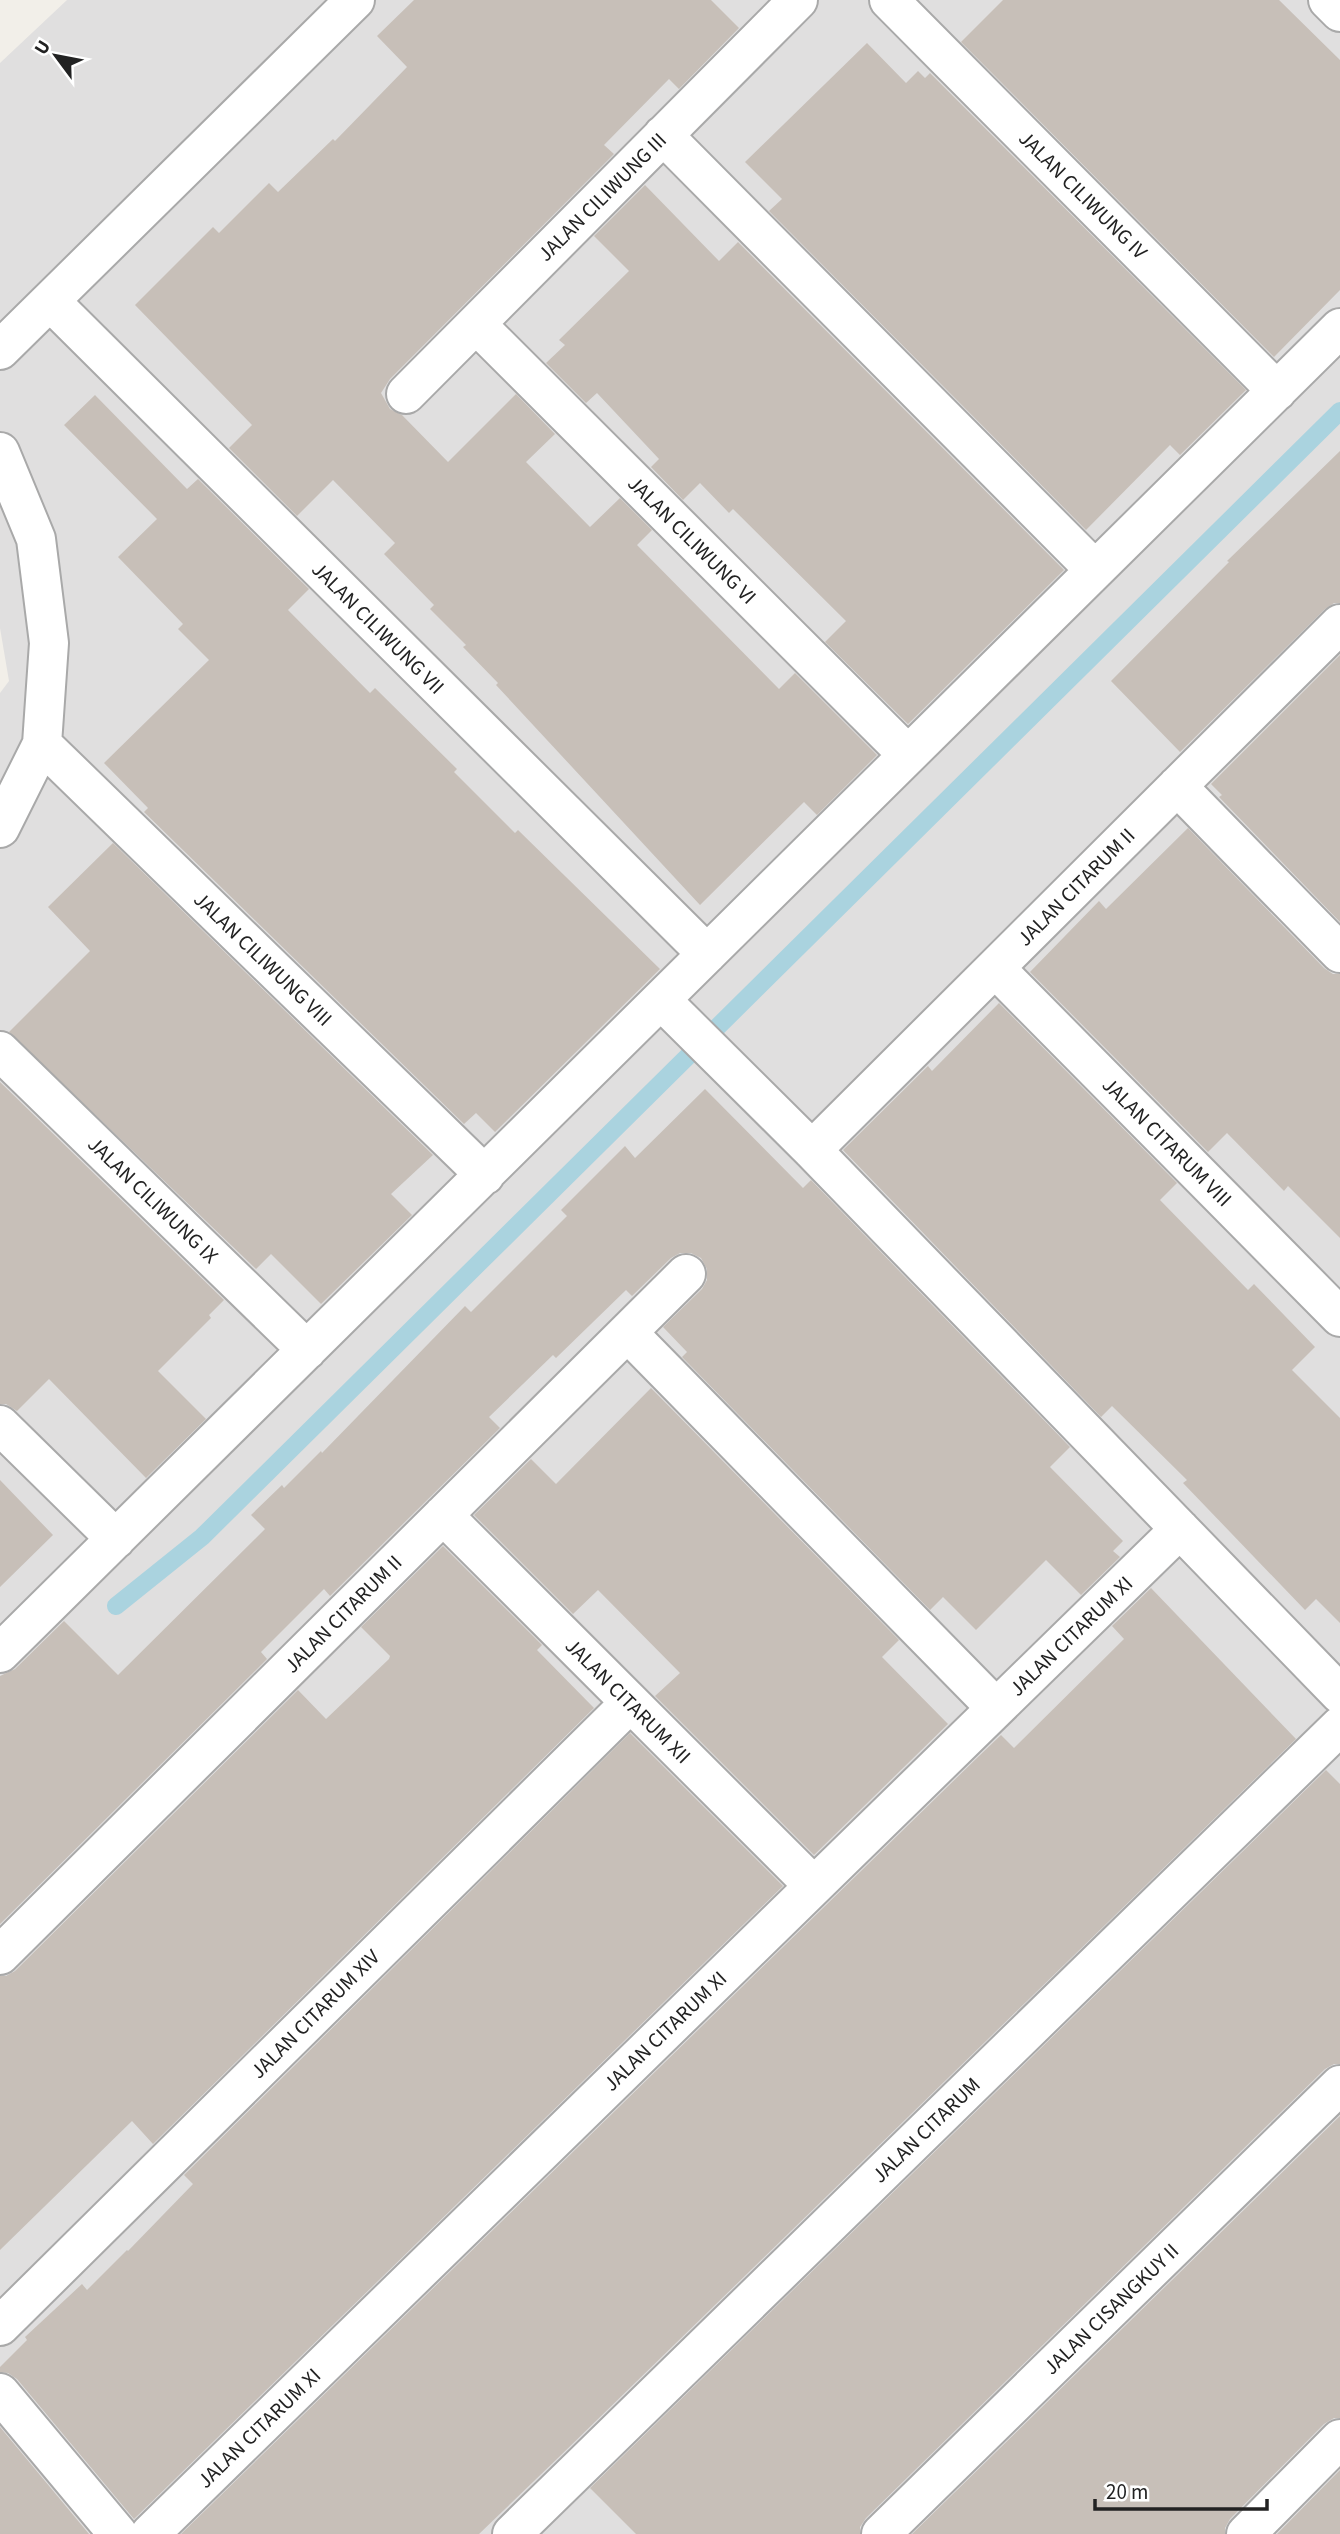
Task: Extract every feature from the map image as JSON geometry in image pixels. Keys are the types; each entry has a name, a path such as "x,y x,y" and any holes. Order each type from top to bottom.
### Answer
{"street":[{"path":"0,350 355,0"},
{"name":"JALAN CILIWUNG III","path":"406,394 798,0"},
{"name":"JALAN CILIWUNG IV","path":"889,0 1277,391"},
{"path":"1328,0 1340,12"},
{"path":"663,135 1096,570"},
{"name":"JALAN CILIWUNG VII","path":"50,301 706,954"},
{"name":"JALAN CILIWUNG VI","path":"476,324 908,755"},
{"path":"0,1653 485,1175 672,1011 706,954 1340,328"},
{"path":"0,452 36,538 49,643 42,744 0,828"},
{"name":"JALAN CITARUM II","path":"812,1150 1340,624"},
{"name":"JALAN CILIWUNG VIII","path":"42,744 485,1175"},
{"path":"1177,786 1340,953"},
{"name":"JALAN CITARUM VIII","path":"995,968 1340,1317"},
{"path":"672,1011 812,1150 1340,1693"},
{"name":"JALAN CILIWUNG IX","path":"0,1051 307,1350"},
{"name":"JALAN CITARUM II","path":"0,1955 686,1274"},
{"path":"628,1333 996,1709"},
{"path":"0,1424 116,1539"},
{"name":"JALAN CITARUM XII","path":"443,1516 814,1886"},
{"name":"JALAN CITARUM XI","path":"150,2534 1180,1529"},
{"name":"JALAN CITARUM XIV","path":"0,2326 630,1703"},
{"name":"JALAN CITARUM","path":"512,2534 1340,1726"},
{"name":"JALAN CISANGKUY II","path":"881,2534 1340,2085"},
{"path":"0,2393 118,2534"},
{"path":"1246,2534 1340,2439"}],"shaded area":[{"path":"67,0 1340,0 1340,2534 0,2534 0,693 9,681 0,628 0,63"}],"building":[{"path":"414,0 711,0 739,28 679,89 669,79 604,145 614,154 390,379 381,393 390,409 402,415 448,462 516,394 555,434 526,462 590,527 620,498 652,530 637,545 779,689 795,673 877,755 817,815 804,802 700,905 496,685 498,683 463,647 466,645 430,609 434,605 384,554 395,543 333,480 297,516 229,448 252,425 135,305 213,227 219,233 269,183 278,192 333,139 335,141 407,67 377,36"},
{"path":"1003,0 1279,0 1340,60 1340,290 1274,357 961,42"},
{"path":"867,43 906,83 918,71 925,78 930,73 1246,390 1180,455 1170,445 1086,530 769,211 782,199 745,162"},
{"path":"645,185 719,261 738,242 1064,570 908,724 825,642 846,621 733,509 729,513 700,483 683,500 651,467 659,459 597,393 586,403 546,363 565,345 559,340 629,271 594,236"},
{"path":"95,395 187,489 198,479 309,589 288,610 370,693 375,688 457,769 454,772 515,833 518,830 660,969 495,1132 476,1113 464,1124 144,812 148,808 104,763 209,660 178,629 183,624 118,557 157,519 64,425"},
{"path":"1340,451 1340,603 1334,603 1325,609 1180,752 1111,681 1229,562 1227,561"},
{"path":"1340,655 1340,922 1219,797 1222,795 1211,784"},
{"path":"1188,828 1324,968 1333,974 1340,974 1340,1238 1288,1186 1284,1191 1227,1133 1208,1152 1030,972 1099,901 1106,909"},
{"path":"113,843 433,1155 391,1194 412,1215 321,1304 271,1254 256,1269 9,1032 90,951 48,907"},
{"path":"999,1003 1177,1183 1160,1200 1248,1290 1254,1284 1315,1347 1292,1370 1340,1418 1340,1623 1316,1599 1305,1610 1183,1483 1187,1480 1112,1406 1101,1417 843,1150 928,1066 932,1071"},
{"path":"0,1082 224,1300 209,1315 211,1318 158,1371 206,1419 146,1478 49,1379 17,1411 6,1404 0,1404"},
{"path":"705,1089 803,1188 811,1180 1070,1447 1050,1467 1123,1541 1113,1551 1120,1557 1081,1595 1046,1560 976,1630 943,1597 930,1610 682,1357 687,1352 663,1327 702,1289 707,1280 707,1269 701,1258 691,1253 680,1253 671,1258 632,1296 626,1290 556,1358 553,1355 489,1417 500,1428 330,1596 324,1589 261,1652 267,1659 0,1924 0,1676 15,1669 64,1621 118,1675 265,1529 251,1515 282,1485 284,1488 321,1451 322,1453 465,1306 471,1312 567,1216 561,1210 625,1146 635,1158"},
{"path":"651,1388 899,1640 882,1657 948,1724 814,1855 655,1696 680,1673 598,1590 573,1614 474,1515 531,1459 556,1484"},
{"path":"0,1480 53,1535 0,1587"},
{"path":"443,1546 542,1645 537,1650 594,1708 153,2144 132,2121 0,2250 0,1976 15,1971 298,1690 326,1719 389,1659 390,1656 361,1627"},
{"path":"1151,1588 1296,1739 479,2534 181,2534 1001,1735 1014,1748 1124,1639 1112,1626"},
{"path":"630,1733 783,1886 134,2519 17,2379 8,2373 0,2372 0,2367 27,2340 25,2337 82,2284 87,2290 128,2251 193,2184 184,2175"},
{"path":"1326,1770 1340,1784 1340,2064 1325,2069 866,2518 860,2527 860,2534 636,2534 590,2488"},
{"path":"1340,2116 1340,2418 1334,2418 1324,2424 1230,2519 1225,2534 912,2534"},
{"path":"0,2427 89,2534 0,2534"},
{"path":"1340,2470 1340,2534 1277,2534"}],"waterway":[{"path":"116,1606 202,1537 1340,411"}]}
